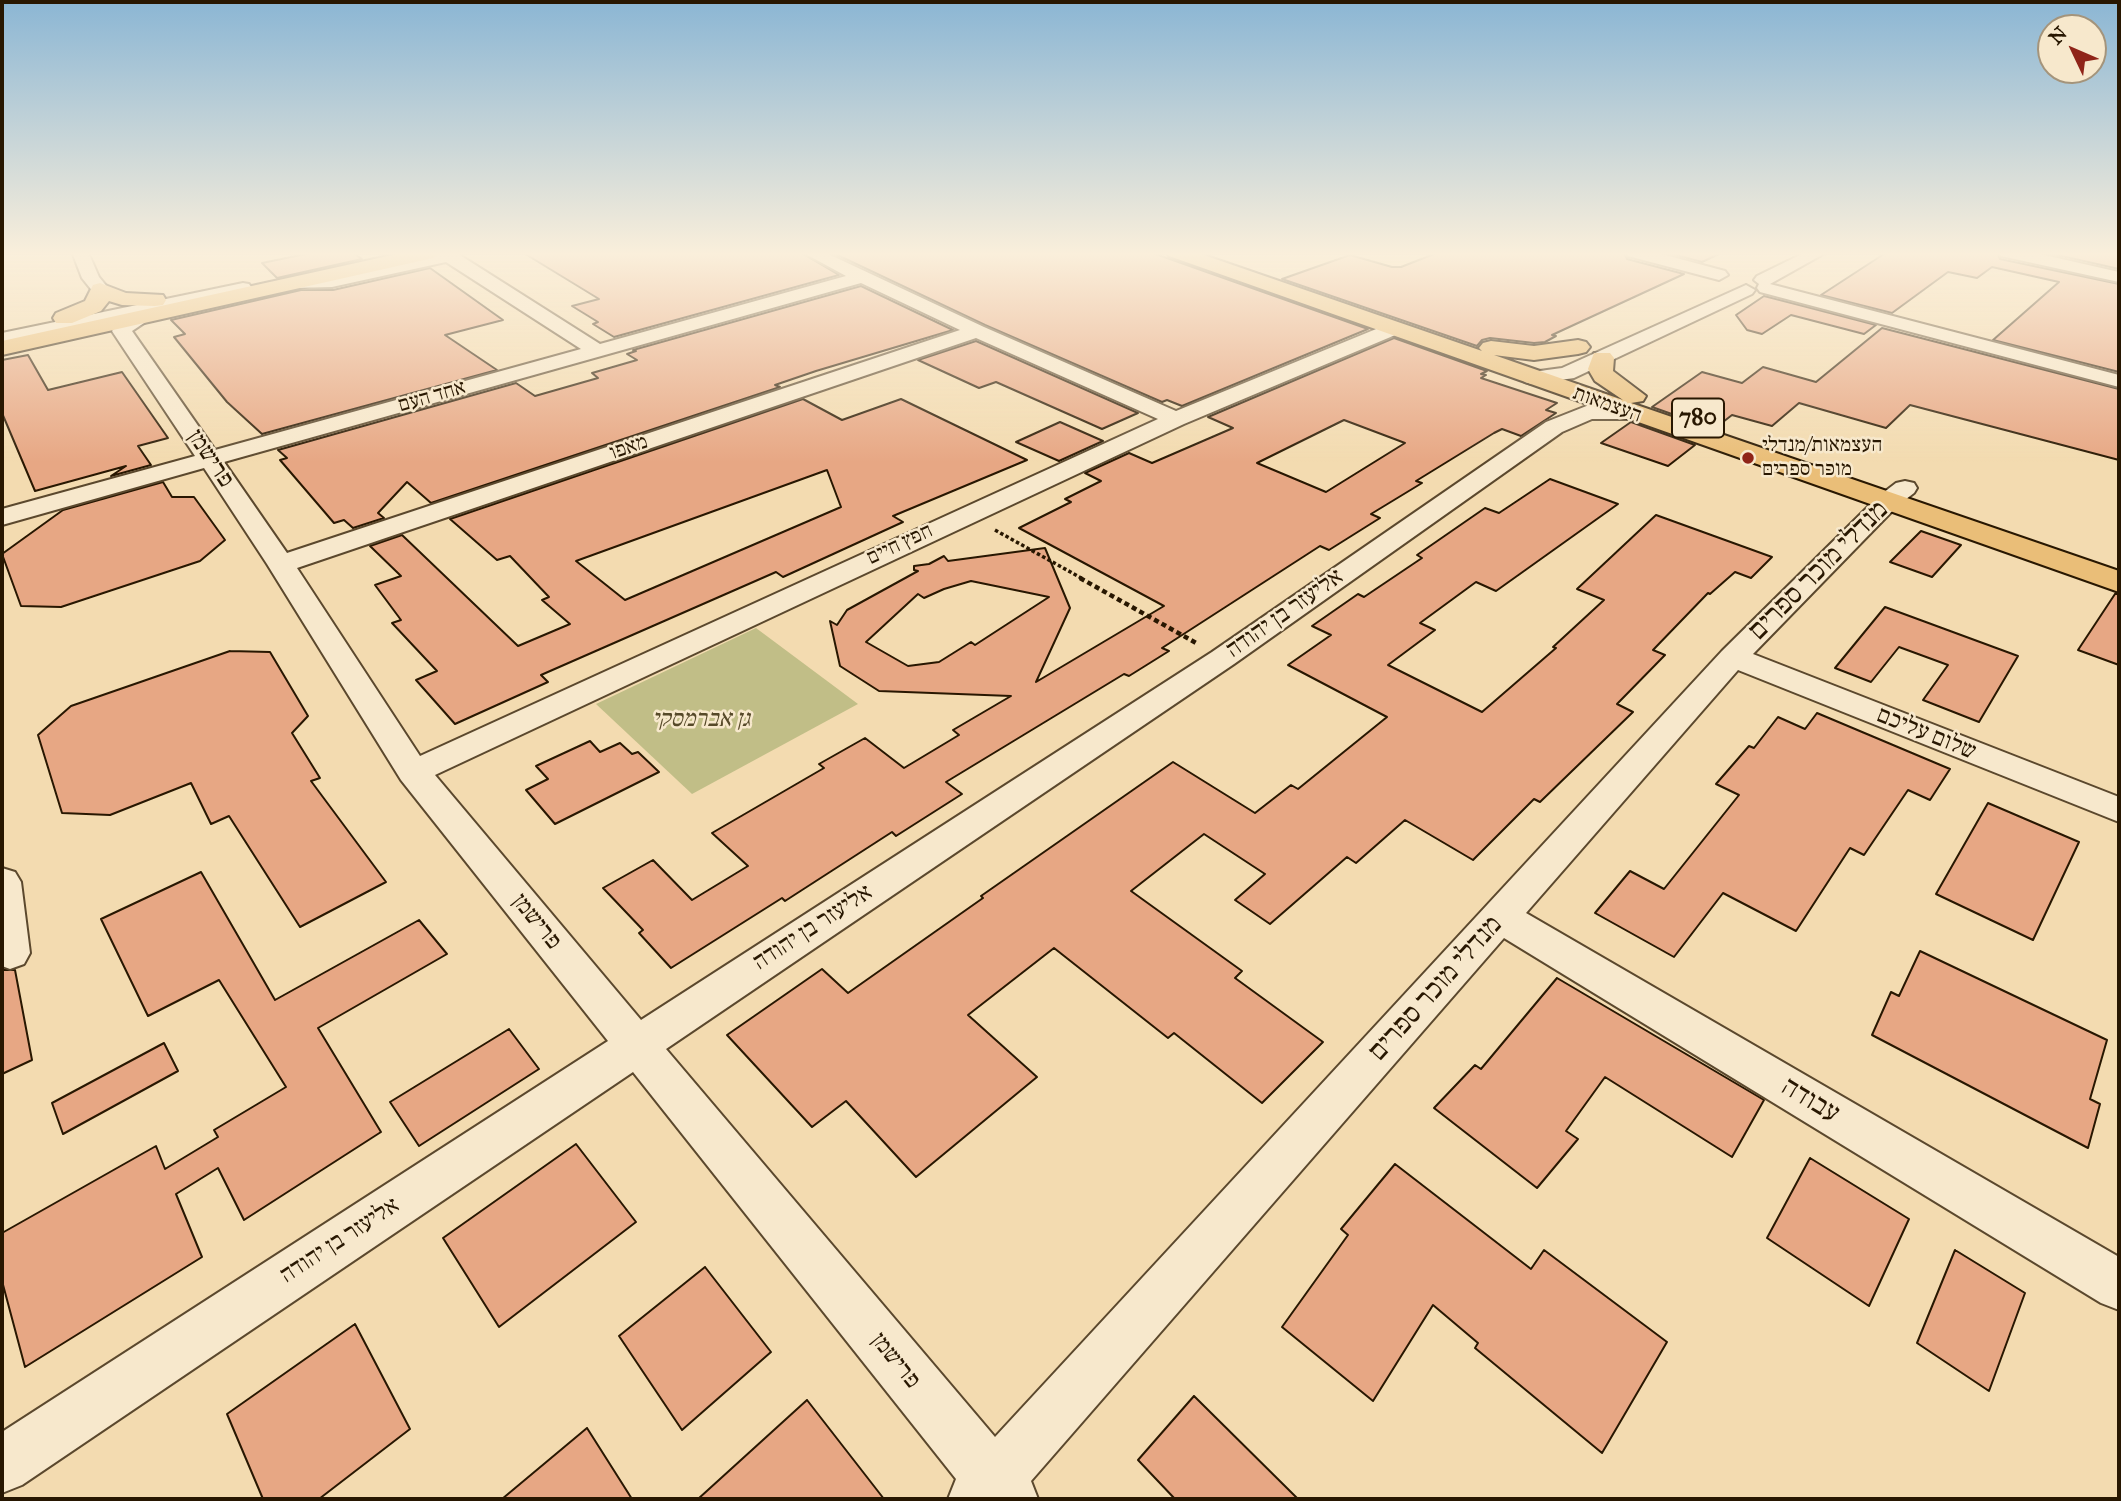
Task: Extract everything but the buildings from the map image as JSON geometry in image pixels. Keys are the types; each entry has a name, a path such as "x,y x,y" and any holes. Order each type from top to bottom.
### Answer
{"main road":[{"path":"2,330 43,322"},
{"path":"2,348 97,322"},
{"name":"העצמאות","path":"1373,322 1536,371 1896,495 2119,582"},
{"name":"העצמאות","path":"1416,322 1491,348 1536,371 1567,374 1631,404"},
{"path":"1491,348 1534,353 1578,347"},
{"path":"1601,347 1600,369 1631,404"},
{"name":"העצמאות","path":"1896,495 2119,560"}],"street":[{"path":"2,339 82,322"},
{"name":"פרישמן","path":"130,322 122,331 281,565 413,772 636,1045 993,1493"},
{"path":"551,322 597,351"},
{"name":"אחד העם","path":"2,517 701,322"},
{"path":"958,322 1176,419"},
{"path":"1567,374 1601,347 1666,322"},
{"path":"1896,322 2119,381"},
{"name":"חפץ חיים","path":"413,772 1176,419 1393,329"},
{"name":"מאפו","path":"281,565 977,331"},
{"path":"1536,371 1578,347 1601,347"},
{"name":"אליעזר בן יהודה","path":"2,1465 1223,657 1554,427 1589,412 1631,404"},
{"name":"מנדלי מוכר ספרים","path":"993,1493 1732,657 1896,495"},
{"name":"שלום עליכם","path":"1732,657 2119,810"},
{"path":"2,882 10,953"},
{"name":"עבודה","path":"1502,917 2119,1285"}],"path":[{"path":"967,514 1223,657"}],"green space":[{"name":"גן אברמסקי","path":"756,628 858,704 692,794 596,704"}],"place":[{"name":"העצמאות/מנדלי מוכר ספרים","path":"1748,458"}]}
